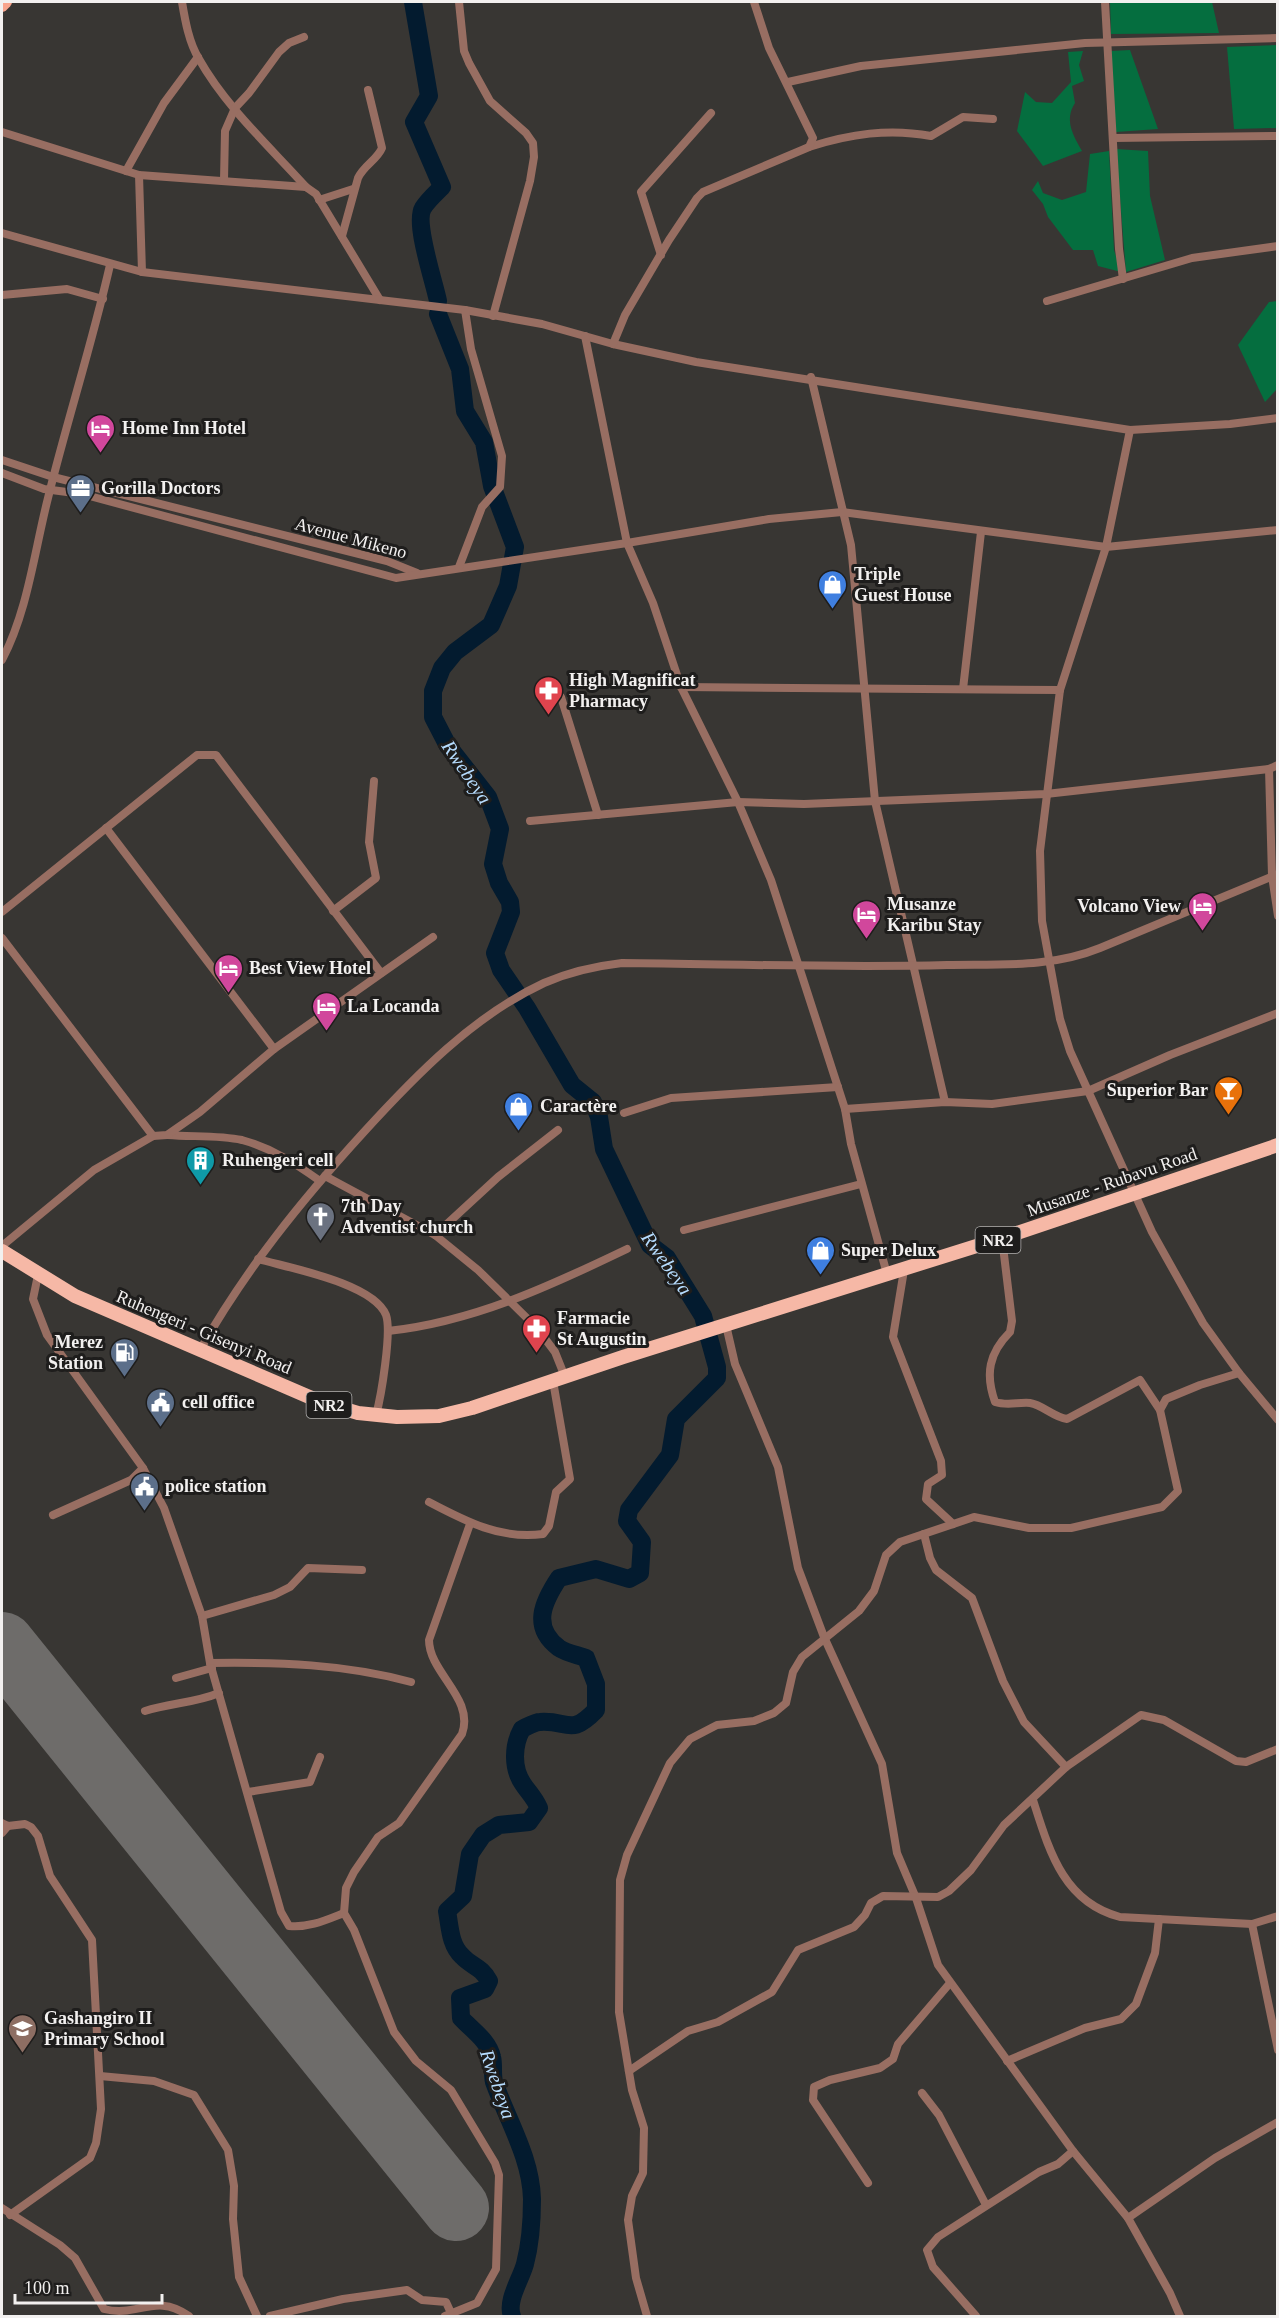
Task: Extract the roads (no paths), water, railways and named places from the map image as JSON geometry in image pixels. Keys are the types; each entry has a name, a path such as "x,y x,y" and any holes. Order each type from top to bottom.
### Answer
{"highway":[{"name":"Musanze - Rubavu Road","path":"722,1326 904,1270 1278,1145"},
{"name":"Ruhengeri - Gisenyi Road","path":"2,1249 38,1275 75,1296 321,1402 358,1413 376,1415 439,1416 722,1326"}],"main road":[{"path":"2,6 6,2"}],"street":[{"path":"182,2 198,57 235,108 319,200 380,300"},
{"path":"459,2 464,51 469,63 490,101 526,133 533,143 534,157 530,181 493,316"},
{"path":"754,2 765,38 812,132 813,138 809,147"},
{"path":"1105,2 1123,279"},
{"path":"224,180 225,131 235,108 279,52 289,43 304,37"},
{"path":"788,82 861,66 1107,41 1278,38"},
{"path":"126,171 164,103 198,57"},
{"path":"342,236 353,189 362,169 378,156 382,148 368,90"},
{"path":"661,255 641,192 711,113"},
{"path":"613,344 625,315 703,192 809,147 852,134 907,132 931,136 963,117 993,119"},
{"path":"2,132 139,175 306,187"},
{"path":"1113,138 1278,136"},
{"path":"139,175 142,272"},
{"path":"319,200 353,189"},
{"path":"2,233 110,265 142,272 465,310 542,324 613,344 696,362 811,377 1130,430 1230,424 1278,418"},
{"path":"1047,301 1192,258 1278,246"},
{"path":"2,660 22,613 53,477 110,265"},
{"path":"2,294 67,289 102,299"},
{"path":"459,567 485,504 500,487 502,456 476,370 465,310"},
{"path":"585,336 627,543 652,603 681,687 738,802 771,880 845,1109 861,1184 887,1274"},
{"path":"811,377 852,556 875,801 945,1102"},
{"path":"1130,430 1107,547 1060,690 1040,850 1042,921 1049,963 1070,1051 1168,1264 1203,1323 1239,1373 1278,1420"},
{"name":"Avenue Mikeno","path":"2,460 53,477 387,561 417,573"},
{"name":"Avenue Mikeno","path":"2,473 51,490 82,494 387,576 396,578 417,573"},
{"path":"417,573 524,559 769,519 842,512 1107,547 1278,530"},
{"path":"963,689 981,532"},
{"path":"681,687 1060,690"},
{"path":"561,697 598,815"},
{"path":"2,912 197,755 216,755 381,973"},
{"path":"530,821 738,802 804,804 1047,794 1269,769 1278,765"},
{"path":"1269,769 1278,916"},
{"path":"333,910 376,878 369,851 374,781"},
{"path":"106,828 274,1049"},
{"path":"200,1350 258,1258 289,1216 413,1078 502,1007 544,983 592,967 622,963 913,966 1049,963 1074,959 1275,875"},
{"path":"167,1135 200,1112 274,1049 433,937"},
{"path":"2,938 153,1136"},
{"path":"845,1109 945,1102 992,1104 1088,1091 1278,1013"},
{"path":"624,1113 671,1098 838,1087"},
{"path":"435,1235 498,1177 558,1130"},
{"path":"2,1249 94,1170 153,1136 167,1135 239,1140 258,1145 435,1235 478,1270 537,1328 555,1352 570,1479 556,1492 549,1526 543,1534 528,1536 496,1532 470,1524 429,1502"},
{"path":"684,1230 861,1184"},
{"path":"647,2316 636,2278 628,2220 632,2196 643,2173 644,2128 629,2071 617,1986 620,1880 627,1855 670,1763 690,1739 717,1725 754,1721 774,1713 786,1703 793,1672 802,1657 859,1611 869,1598 886,1555 900,1542 974,1517 1029,1528 1071,1528 1162,1507 1178,1491 1160,1410 1140,1380 1067,1419 1058,1418 1033,1403 1003,1405 995,1402 990,1387 993,1354 996,1346 1010,1332 1012,1321 1002,1238"},
{"path":"388,1330 449,1321 508,1302 563,1280 627,1249"},
{"path":"258,1258 341,1283 376,1301 386,1315 388,1330 376,1415"},
{"path":"904,1270 893,1337 941,1461 942,1475 928,1484 926,1498 953,1524"},
{"path":"38,1275 33,1299 47,1335 143,1468 164,1508 202,1616 211,1666 281,1912 289,1926 318,1923 344,1913"},
{"path":"722,1326 735,1364 778,1467 798,1568 824,1637 882,1764 897,1853 916,1898 938,1965 1073,2151 1128,2218 1170,2293 1180,2316"},
{"path":"1160,1410 1166,1400 1200,1385 1239,1373"},
{"path":"53,1515 131,1480 143,1468"},
{"path":"270,2316 343,2299 407,2290 422,2300 446,2302 448,2315 471,2308 477,2303 496,2269 499,2175 495,2163 451,2090 416,2061 394,2032 354,1930 344,1913 346,1888 354,1872 378,1837 399,1823 462,1734 465,1725 452,1686 432,1656 429,1640 470,1524"},
{"path":"924,1534 930,1558 936,1570 972,1598 1002,1681 1024,1722 1066,1767"},
{"path":"202,1616 274,1595 290,1587 308,1568 362,1570"},
{"path":"176,1678 211,1666 291,1662 366,1672 411,1682"},
{"path":"145,1711 171,1703 196,1702 219,1693"},
{"path":"629,2071 688,2031 718,2022 772,1992 798,1950 854,1927 865,1916 871,1903 883,1896 938,1897 949,1892 971,1870 1004,1825 1066,1767 1141,1715 1164,1720 1236,1761 1246,1762 1278,1749"},
{"path":"248,1792 310,1782 320,1757"},
{"path":"1033,1800 1050,1853 1071,1888 1098,1911 1120,1917 1251,1924 1278,1916"},
{"path":"2,1833 5,1824 26,1824 31,1827 38,1836 50,1876 92,1940 101,2109 96,2143 90,2158 10,2215"},
{"path":"1007,2061 1085,2028 1121,2019 1136,2004 1155,1953 1159,1919"},
{"path":"1251,1924 1278,2050"},
{"path":"868,2183 813,2100 814,2087 830,2080 880,2068 893,2059 898,2044 950,1983"},
{"path":"100,2076 154,2081 194,2095 228,2150 234,2186 233,2219 239,2277 256,2316"},
{"path":"922,2093 939,2115 986,2205"},
{"path":"1128,2218 1215,2158 1278,2122"},
{"path":"976,2316 933,2266 927,2250 938,2237 1039,2172 1058,2164 1073,2151"},
{"path":"2,2208 60,2245 75,2258 104,2310 114,2312 159,2305 174,2306 189,2316"}],"waterway":[{"name":"Rwebeya","path":"413,2 429,96 414,122 442,187 425,205 421,215 423,239 438,301"},
{"name":"Rwebeya","path":"438,314 460,369 465,411 484,442 492,486 515,547 508,586 491,625 455,652 442,668 433,691 433,717 448,746 488,797 500,829 493,864 499,883 510,902 511,912 495,953 501,970 527,1008 572,1085 593,1102 599,1117 604,1149 650,1245 667,1258 703,1316 717,1367 717,1378 676,1419 670,1455 629,1510 627,1521 642,1542 640,1573 629,1579 596,1569 559,1578 548,1596 542,1614 545,1632 559,1648 586,1658 596,1684 596,1710 575,1725 540,1722 522,1729 515,1749 515,1764 519,1778 539,1808 529,1822 499,1825 483,1835 470,1854 463,1896 447,1911 455,1947 466,1960 483,1972 489,1981 485,1989 460,1998 461,2018 484,2041 490,2051 493,2060 494,2082 518,2140 531,2184 532,2207 529,2240 525,2264 512,2297 512,2316"}],"place":[{"name":"Home Inn Hotel","path":"101,454"},
{"name":"Gorilla Doctors","path":"80,514"},
{"name":"Triple Guest House","path":"833,610"},
{"name":"High Magnificat Pharmacy","path":"548,716"},
{"name":"Volcano View","path":"1202,932"},
{"name":"Musanze Karibu Stay","path":"866,940"},
{"name":"Best View Hotel","path":"228,994"},
{"name":"La Locanda","path":"326,1032"},
{"name":"Superior Bar","path":"1229,1116"},
{"name":"Caractère","path":"519,1132"},
{"name":"Ruhengeri cell","path":"201,1186"},
{"name":"7th Day Adventist church","path":"320,1242"},
{"name":"Super Delux","path":"820,1276"},
{"name":"Farmacie St Augustin","path":"536,1354"},
{"name":"Merez Station","path":"124,1378"},
{"name":"cell office","path":"161,1428"},
{"name":"police station","path":"144,1512"},
{"name":"Gashangiro II Primary School","path":"23,2054"}]}
